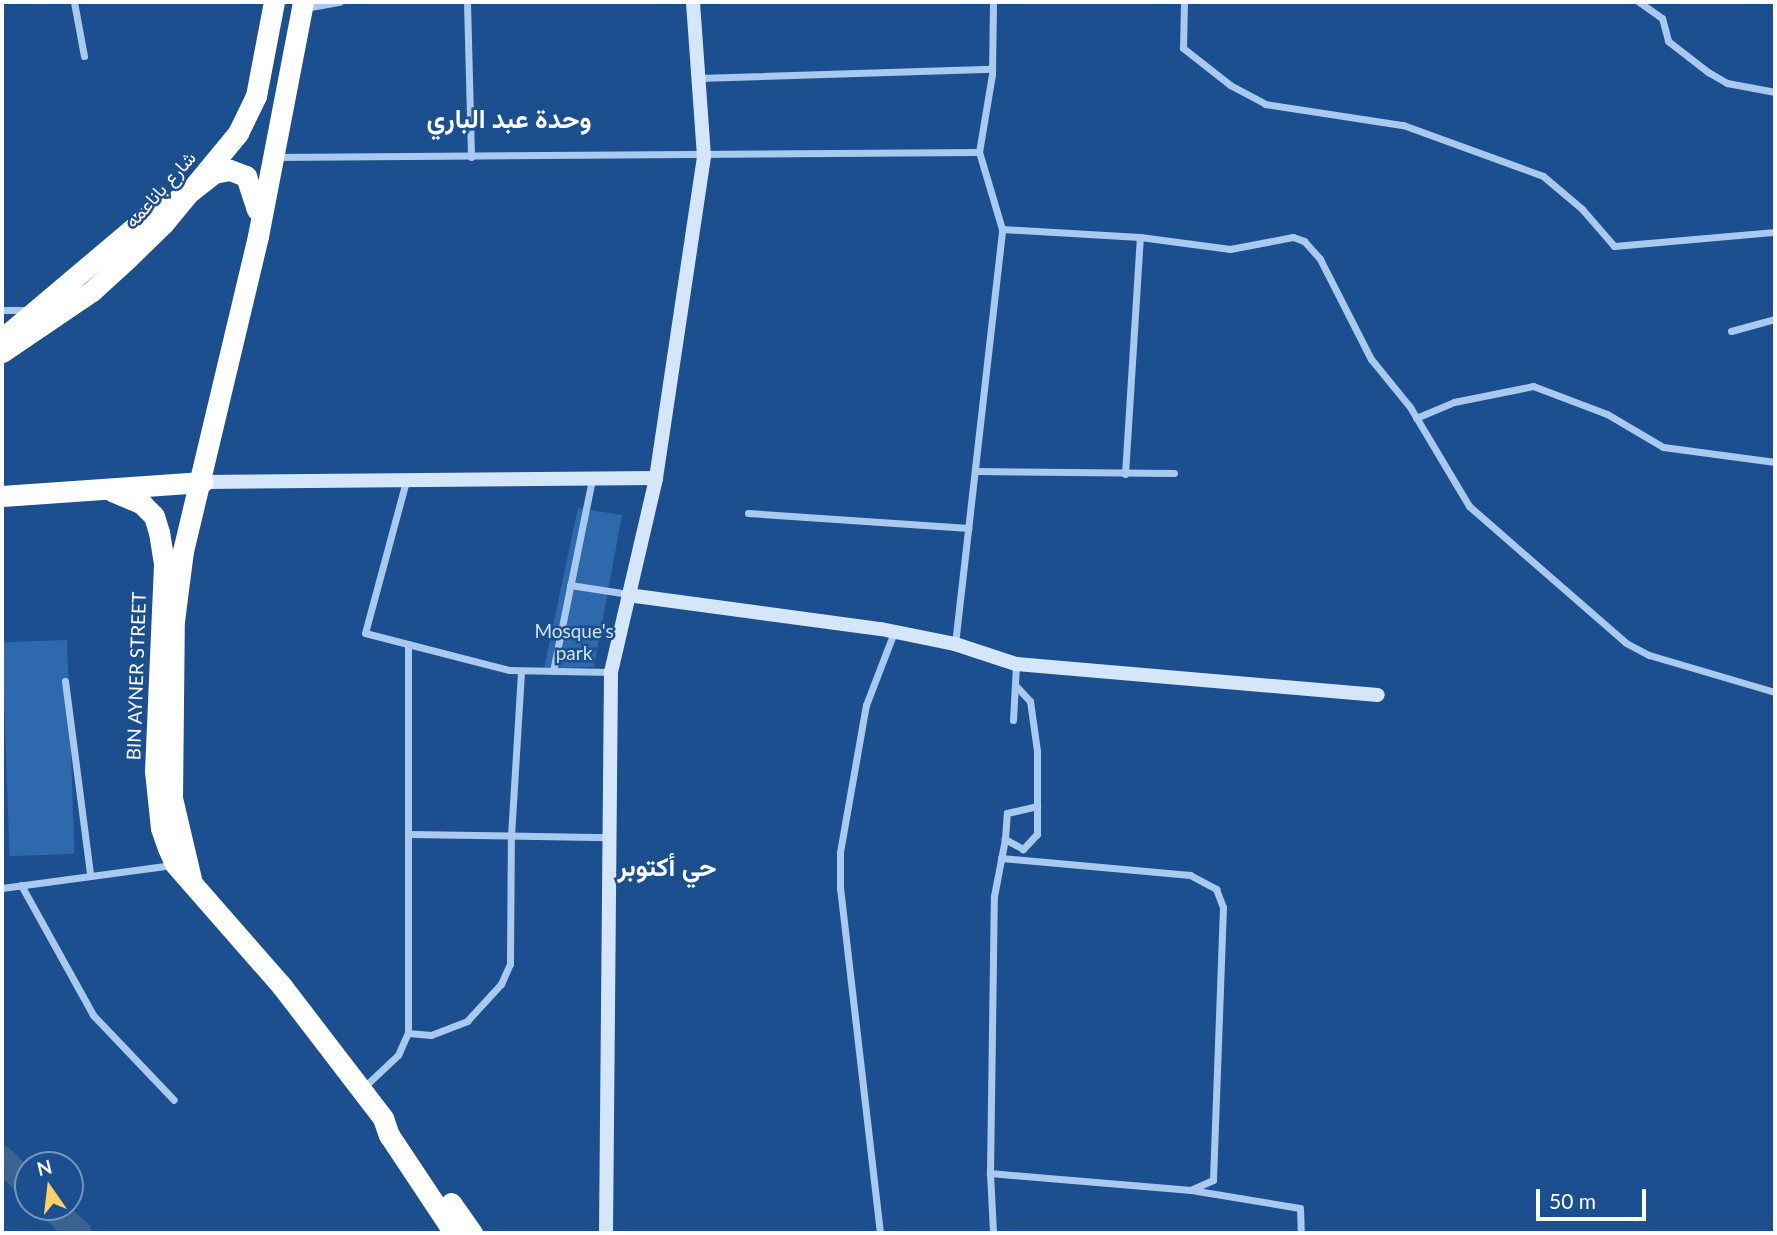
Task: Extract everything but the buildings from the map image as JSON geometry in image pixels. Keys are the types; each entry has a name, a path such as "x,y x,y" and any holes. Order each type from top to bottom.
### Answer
{"highway":[{"name":"شارع باناعمه","path":"2,352 92,290 163,224 238,133 256,96 274,2"},
{"path":"258,236 270,157 302,5"},
{"path":"2,339 150,214 186,195 214,173 239,172 254,191 258,236"},
{"name":"BIN AYNER STREET","path":"185,869 172,798 174,621 184,551 203,482 258,236"},
{"path":"2,496 112,491 203,482"},
{"name":"BIN AYNER STREET","path":"112,491 142,504 153,516 159,532 164,565 155,714 156,799 161,828 185,869 281,985 383,1118 389,1135 454,1233"},
{"name":"BIN AYNER STREET","path":"383,1118 399,1127 472,1233"}],"street":[{"path":"75,2 84,56"},
{"path":"302,5 338,2"},
{"path":"467,2 471,158"},
{"path":"606,1233 611,672 656,478 704,156 694,2"},
{"path":"955,644 1002,229 979,152 992,69 993,2"},
{"path":"1184,2 1183,48 1230,85 1265,104 1403,125 1543,176 1582,209 1614,246 1775,232"},
{"path":"1639,2 1654,8 1662,18 1668,41 1699,65 1727,83 1775,92"},
{"path":"699,78 992,69"},
{"path":"270,157 471,158 979,152"},
{"path":"1002,229 1140,237 1230,249 1293,237 1304,241 1320,259 1371,359 1416,418 1469,506 1626,643 1649,655 1775,692"},
{"path":"1125,474 1140,237"},
{"path":"2,310 34,311"},
{"path":"1731,331 1775,319"},
{"path":"1416,418 1454,402 1533,386 1607,414 1664,447 1775,462"},
{"path":"975,471 1174,473"},
{"path":"203,482 656,478"},
{"path":"553,671 592,479"},
{"path":"407,480 365,633 522,671 611,672"},
{"path":"748,513 968,528"},
{"path":"570,585 894,632 955,644 1016,664 1378,695"},
{"path":"880,1233 843,917 840,852 866,705 894,632"},
{"path":"361,1090 398,1055 408,1033 408,644"},
{"path":"1013,720 1016,664"},
{"path":"408,1033 431,1035 454,1029 482,1009 501,984 510,964 511,836 522,671"},
{"path":"65,681 90,874"},
{"path":"1005,839 1023,849 1037,834 1037,751 1030,701 1015,685"},
{"path":"993,1233 990,1173 994,897 1007,813 1037,806"},
{"path":"409,834 609,837"},
{"path":"1002,858 1190,875 1216,889 1223,907 1213,1180 1191,1190"},
{"path":"2,888 90,874 185,869"},
{"path":"21,885 93,1015 174,1100"},
{"path":"990,1173 1191,1190 1300,1208 1301,1233"}],"green space":[{"name":"Mosque's park","path":"578,508 622,515 594,667 544,668"},
{"path":"67,640 74,854 10,856 2,642"}],"waterway":[{"path":"2,1159 14,1171"},
{"path":"66,1221 79,1233"}],"district":[{"name":"وحدة عبد الباري","path":"509,119"},
{"name":"حي أكتوبر","path":"667,867"}]}
